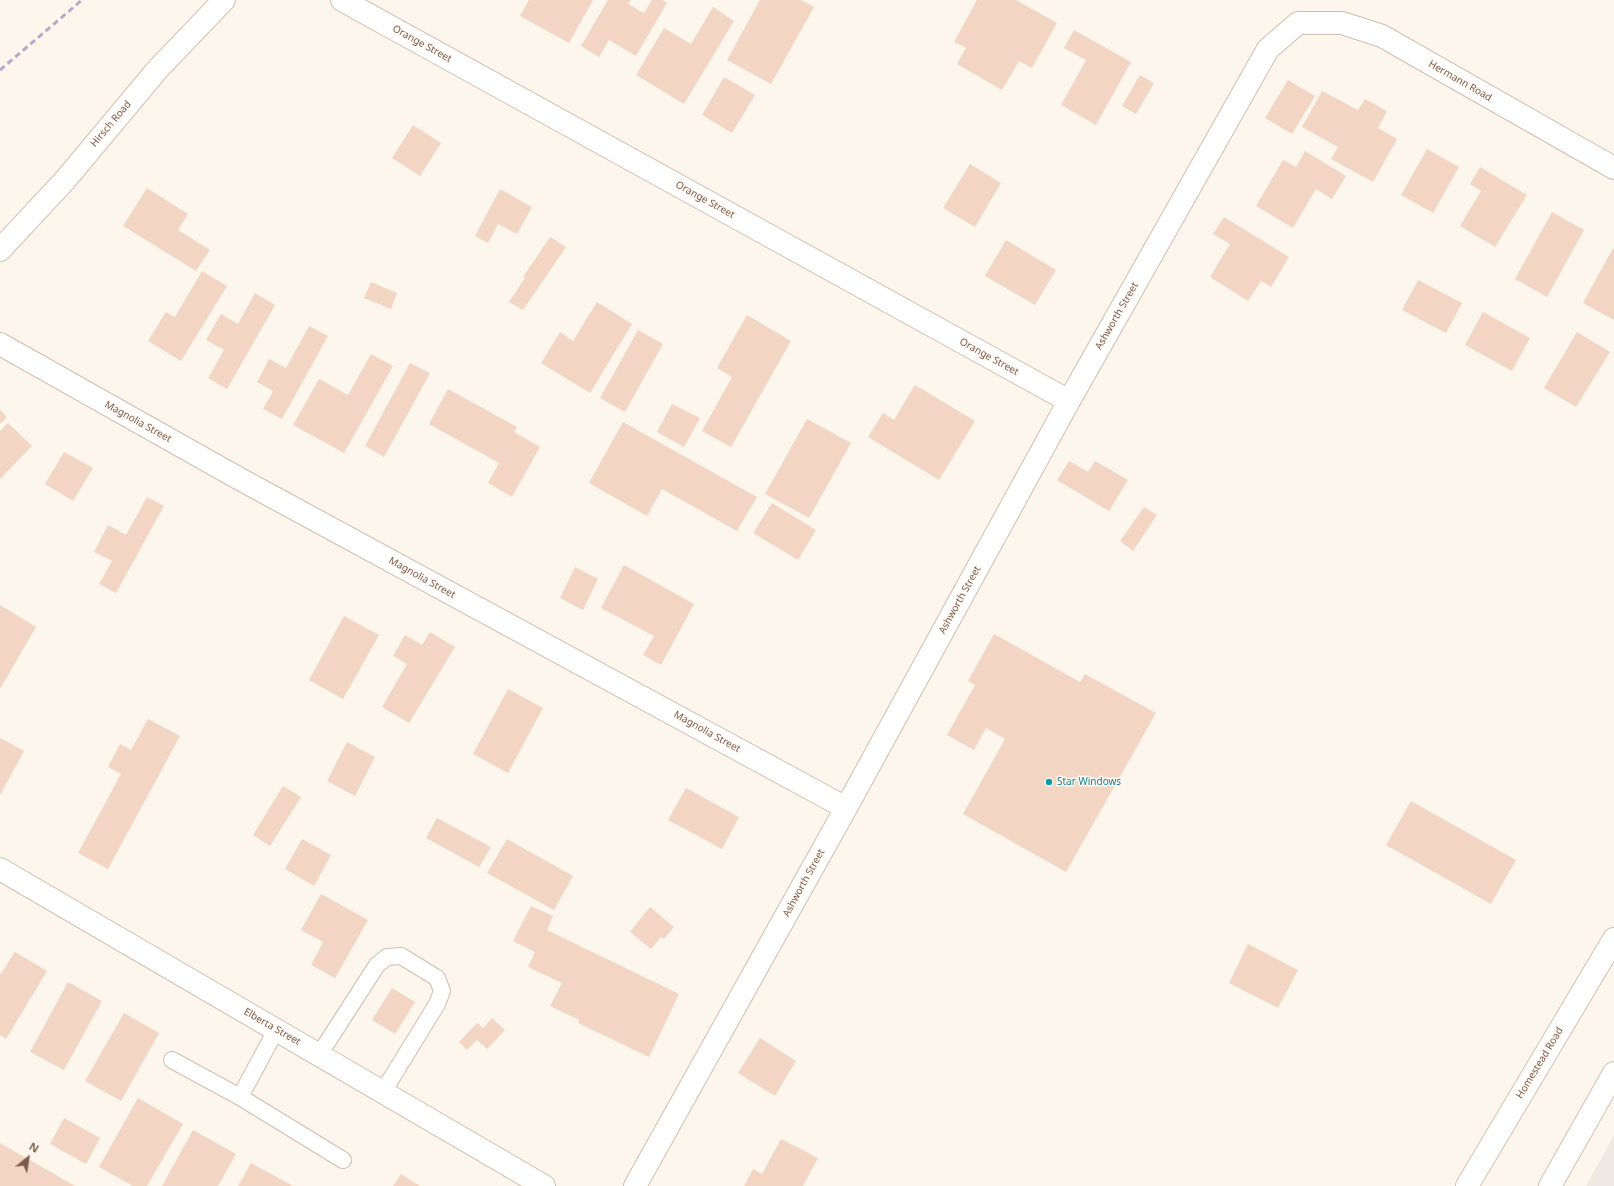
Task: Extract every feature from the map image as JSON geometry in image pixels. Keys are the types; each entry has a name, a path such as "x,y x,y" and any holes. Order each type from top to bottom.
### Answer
{"street":[{"name":"Hirsch Road","path":"0,250 66,179 157,70 224,0"},
{"name":"Orange Street","path":"342,0 1069,401"},
{"name":"Ashworth Street","path":"635,1186 846,808 1069,401 1268,49 1298,23"},
{"name":"Hermann Road","path":"1298,23 1342,23 1382,36 1614,168"},
{"name":"Magnolia Street","path":"0,344 238,478 846,808"},
{"name":"Elberta Street","path":"0,869 544,1186"},
{"name":"Homestead Road","path":"1467,1186 1614,939"},
{"path":"1550,1186 1614,1074"}],"lane":[{"path":"319,1055 377,965 387,957 401,956 437,978 442,990 437,1004 383,1092"},
{"path":"240,1097 276,1030"},
{"path":"172,1060 240,1097 343,1160"}],"shaded area":[{"path":"1614,1135 1614,1186 1586,1186"}],"building":[{"path":"529,0 593,0 569,43 520,16"},
{"path":"608,0 631,0 628,4 644,13 652,0 662,0 667,3 636,56 609,40 599,57 581,46"},
{"path":"760,0 801,0 814,7 771,84 727,60"},
{"path":"977,0 1016,0 1057,23 1032,68 1019,61 1002,90 957,64 966,48 954,42"},
{"path":"713,7 734,21 684,104 636,75 664,28 691,44"},
{"path":"1074,30 1131,62 1096,125 1061,105 1086,60 1064,48"},
{"path":"1140,75 1154,83 1136,114 1122,106"},
{"path":"724,77 755,95 732,133 702,115"},
{"path":"1288,80 1315,96 1292,134 1265,118"},
{"path":"1322,91 1358,110 1365,99 1387,111 1378,128 1397,139 1373,182 1331,159 1338,147 1302,127"},
{"path":"413,125 441,143 420,176 392,158"},
{"path":"1427,149 1459,167 1433,213 1401,195"},
{"path":"1305,151 1346,176 1332,199 1316,189 1293,228 1256,206 1283,160 1296,167"},
{"path":"970,164 1001,183 975,227 943,208"},
{"path":"1480,167 1527,195 1495,247 1460,226 1481,191 1470,184"},
{"path":"147,188 188,214 178,230 210,250 196,271 123,226"},
{"path":"500,189 532,207 517,234 498,224 488,243 475,236"},
{"path":"1552,212 1584,230 1547,297 1515,279"},
{"path":"1224,217 1289,257 1271,287 1261,281 1248,301 1210,277 1230,244 1213,234"},
{"path":"550,237 566,247 523,310 509,302 525,278 523,277"},
{"path":"1006,240 1056,270 1035,305 985,276"},
{"path":"1613,248 1614,249 1614,320 1583,303"},
{"path":"202,271 227,286 181,361 148,341 166,312 175,317"},
{"path":"1418,280 1462,303 1446,333 1402,310"},
{"path":"371,282 397,293 391,309 364,298"},
{"path":"255,293 275,305 227,389 208,378 224,350 206,340 221,314 238,324"},
{"path":"597,302 632,324 590,393 541,363 560,332 573,341"},
{"path":"1483,312 1530,338 1512,371 1465,345"},
{"path":"747,315 791,341 731,447 702,431 732,377 717,368"},
{"path":"309,326 328,336 282,419 263,409 273,391 257,382 269,359 286,368"},
{"path":"638,330 663,344 625,412 600,398"},
{"path":"1577,332 1610,352 1576,407 1544,388"},
{"path":"371,354 393,366 344,453 293,425 319,379 348,395"},
{"path":"410,363 430,373 384,457 365,446"},
{"path":"915,385 975,421 939,480 868,437 883,413 894,420"},
{"path":"448,389 517,427 514,432 540,447 512,497 488,483 499,463 429,424"},
{"path":"672,404 700,418 684,447 657,432"},
{"path":"0,410 7,417 0,424"},
{"path":"807,419 851,443 809,518 765,494"},
{"path":"623,422 757,497 737,531 662,489 647,516 589,483"},
{"path":"8,423 32,446 0,479 0,431"},
{"path":"64,452 93,468 73,501 45,484"},
{"path":"1069,461 1088,472 1095,461 1128,480 1109,511 1057,480"},
{"path":"147,497 164,506 116,593 99,584 112,561 94,552 108,525 126,535"},
{"path":"772,503 816,530 798,560 753,533"},
{"path":"1144,507 1157,515 1133,551 1120,541"},
{"path":"624,565 694,604 661,665 643,655 654,636 601,608"},
{"path":"575,567 598,579 583,610 560,598"},
{"path":"0,605 36,627 0,689"},
{"path":"344,616 379,635 343,699 309,680"},
{"path":"430,632 455,647 409,723 382,707 407,664 393,656 405,635 422,645"},
{"name":"Star Windows","path":"994,634 1080,682 1085,674 1156,713 1066,872 963,814 1005,739 986,728 974,750 947,735 975,685 968,681"},
{"path":"508,689 543,708 508,773 473,754"},
{"path":"148,719 180,736 108,869 78,853 121,774 108,767 120,744 131,750"},
{"path":"0,738 24,751 0,795"},
{"path":"347,742 375,757 355,796 327,781"},
{"path":"283,786 301,797 270,846 253,835"},
{"path":"686,788 739,817 722,849 668,820"},
{"path":"1411,801 1516,860 1491,904 1386,845"},
{"path":"437,818 491,847 479,867 426,838"},
{"path":"302,839 331,855 314,886 285,869"},
{"path":"507,839 573,876 554,910 487,873"},
{"path":"321,894 368,920 335,978 311,965 323,942 301,930"},
{"path":"531,906 553,916 547,930 679,994 649,1057 578,1023 579,1020 550,1006 562,983 528,967 535,952 513,941"},
{"path":"650,907 674,927 664,939 661,937 651,949 630,932"},
{"path":"1248,944 1298,970 1278,1008 1229,983"},
{"path":"15,952 47,971 6,1039 0,1035 0,975"},
{"path":"68,982 102,1001 64,1070 30,1052"},
{"path":"392,988 415,1002 395,1034 372,1020"},
{"path":"124,1013 159,1033 121,1101 85,1081"},
{"path":"492,1018 505,1030 487,1049 477,1040 467,1050 459,1042 477,1023 483,1028"},
{"path":"760,1038 796,1061 775,1096 738,1073"},
{"path":"138,1098 183,1124 147,1186 133,1186 99,1167"},
{"path":"64,1118 100,1138 86,1164 50,1144"},
{"path":"193,1130 236,1154 218,1186 162,1186"},
{"path":"781,1139 818,1158 803,1186 744,1186 753,1169 762,1174"},
{"path":"0,1143 75,1186 0,1186"},
{"path":"251,1163 293,1186 238,1186"},
{"path":"401,1174 420,1186 393,1186"}],"railway":[{"path":"0,70 82,0"}],"place":[{"name":"Star Windows","path":"1049,782"}]}
